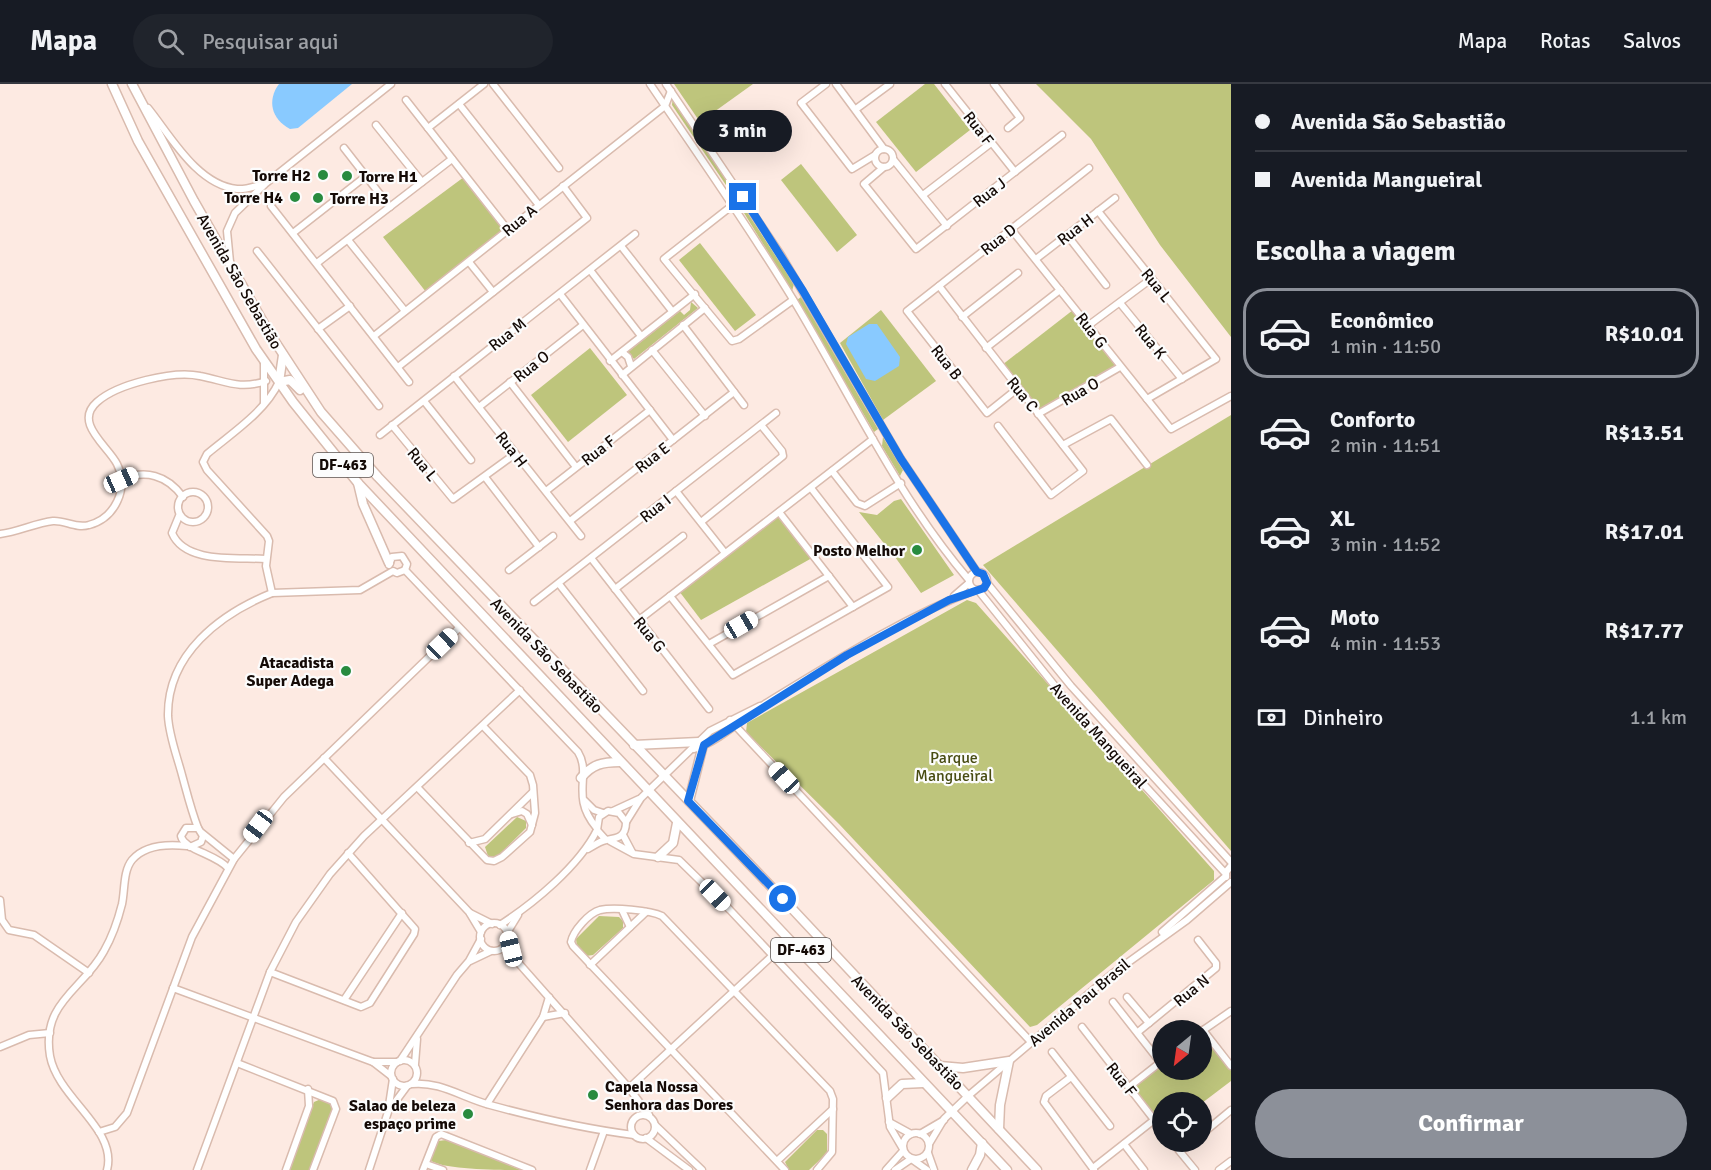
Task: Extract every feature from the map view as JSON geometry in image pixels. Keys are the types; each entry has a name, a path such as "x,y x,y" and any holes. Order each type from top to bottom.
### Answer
{"main road":[{"name":"Avenida São Sebastião","path":"112,84 138,141 264,360 358,483 648,790 676,823 831,982 1006,1170"},
{"name":"Avenida São Sebastião","path":"132,84 283,355 321,412 378,477 1037,1170"},
{"path":"283,355 279,382 290,380 321,412"},
{"path":"358,483 363,504 391,567"},
{"path":"634,745 699,746 688,801"},
{"path":"581,778 588,770 599,764 620,762"},
{"path":"658,857 673,843 676,823"},
{"path":"940,1066 963,1068 1009,1061 1000,1105 999,1129"},
{"path":"887,1098 902,1084 923,1083"},
{"path":"972,1170 980,1155 982,1143"}],"street":[{"path":"231,263 226,236 230,220 265,183 392,84"},
{"path":"428,128 484,84"},
{"path":"493,84 559,168"},
{"path":"650,84 711,170 793,300 900,483 976,590"},
{"path":"634,855 623,835 626,822 639,799 699,746 736,727 764,705 847,655 949,600 984,588 987,583 983,574 977,572 939,517 723,165 666,84"},
{"path":"826,84 801,102 852,170 884,148"},
{"path":"836,84 884,148 892,153 893,159 947,225"},
{"path":"856,109 890,84"},
{"name":"Rua F","path":"945,84 1015,172"},
{"path":"994,84 1020,118 1008,128"},
{"path":"665,106 671,91"},
{"path":"406,100 508,230"},
{"path":"141,103 150,110 179,150 213,180 237,189 265,183"},
{"path":"459,104 538,204"},
{"name":"Rua A","path":"374,336 469,262 538,204 665,106"},
{"path":"376,125 422,183"},
{"name":"Rua J","path":"884,167 864,184 916,249 1062,135"},
{"path":"923,195 991,143"},
{"path":"344,148 390,207"},
{"path":"875,155 876,163 884,167 893,159"},
{"path":"317,263 452,159"},
{"path":"711,170 717,164 723,165"},
{"name":"Rua D","path":"907,311 1089,168"},
{"path":"293,234 366,176"},
{"path":"398,367 587,218 563,186"},
{"path":"743,197 664,259 732,341 739,339 793,300"},
{"name":"Rua H","path":"1036,259 1115,198"},
{"path":"271,206 409,382"},
{"name":"Rua L","path":"1098,211 1216,359 1182,379"},
{"name":"Rua G","path":"1011,229 1172,430 1231,396"},
{"name":"Rua M","path":"380,435 635,234"},
{"path":"1067,235 1106,285"},
{"path":"348,240 405,311"},
{"path":"621,246 672,312"},
{"path":"257,251 379,406"},
{"path":"469,262 493,292"},
{"path":"590,270 641,336"},
{"path":"962,317 1018,273"},
{"path":"1089,326 1151,279"},
{"name":"Rua C","path":"939,286 1083,471 1051,495 998,426"},
{"path":"986,348 1060,290"},
{"path":"560,294 673,440"},
{"path":"610,361 694,294"},
{"name":"Rua K","path":"1120,303 1182,379"},
{"path":"318,329 350,306"},
{"path":"622,375 705,308"},
{"name":"Rua B","path":"907,311 987,413 1017,389"},
{"name":"Rua O","path":"479,407 583,325"},
{"path":"684,326 744,405"},
{"path":"817,340 824,340 829,335"},
{"path":"652,350 705,416"},
{"path":"622,352 628,357 631,366"},
{"path":"264,360 266,381 264,404"},
{"name":"Rua O","path":"1038,414 1120,367"},
{"path":"0,534 54,521 74,526 88,525 105,517 117,505 121,480 117,464 92,433 90,409 98,401 153,379 180,373 201,376 231,385 266,381"},
{"name":"Rua H","path":"454,376 581,536"},
{"path":"1147,399 1182,379"},
{"path":"272,593 266,559 270,541 207,470 203,462 207,454 264,404 279,382"},
{"path":"510,382 576,467"},
{"name":"Rua E","path":"570,521 734,392"},
{"path":"851,400 856,394 863,396"},
{"path":"424,401 471,460"},
{"name":"Rua F","path":"546,491 650,410"},
{"name":"Rua I","path":"534,602 776,413"},
{"path":"1063,445 1111,419 1147,465"},
{"name":"Rua L","path":"392,425 447,493 456,500 485,477"},
{"path":"701,522 780,460 782,451 761,425"},
{"path":"639,620 873,439"},
{"path":"515,454 485,477 539,547"},
{"path":"832,471 857,503 865,506 900,483"},
{"path":"121,480 133,475 159,477 173,484 183,496"},
{"path":"670,596 733,675 888,587 811,488"},
{"path":"190,491 199,493 208,505 204,518 198,521 182,521 179,516 177,508 183,496 190,491"},
{"path":"676,491 725,552"},
{"path":"779,512 853,607"},
{"path":"179,516 172,533 185,550 200,555 266,559"},
{"path":"927,524 935,522 939,517"},
{"path":"509,570 552,536"},
{"path":"615,589 683,536"},
{"path":"189,847 201,842 200,830 190,809 169,724 169,705 175,680 190,651 215,624 234,610 272,593 360,590 391,567 395,555 402,556 407,564 405,570"},
{"name":"Rua G","path":"591,558 709,709"},
{"path":"391,567 397,573 405,570"},
{"path":"405,570 578,752 583,764 581,796 597,829 608,840 634,855 679,860 685,864 879,1068 886,1079 892,1133 903,1150 927,1170"},
{"path":"949,600 977,572"},
{"path":"709,644 829,576"},
{"name":"Avenida Mangueiral","path":"987,583 1071,686 1231,862"},
{"path":"559,584 643,691"},
{"name":"Avenida Mangueiral","path":"976,590 1067,701 1231,882"},
{"path":"99,1132 115,1127 127,1113 192,937 234,859 284,797 459,628"},
{"path":"197,1170 270,972 296,922 348,853 520,690"},
{"path":"699,746 710,731 764,705"},
{"path":"730,720 1031,1042"},
{"path":"418,788 487,860 498,860 532,829 533,792 530,775 483,726"},
{"path":"324,758 469,912 484,947 491,951"},
{"path":"481,854 485,839 533,792"},
{"path":"581,796 589,806 603,813 639,799"},
{"path":"169,845 181,836 186,828 190,809"},
{"path":"613,811 623,817 626,822"},
{"path":"510,814 522,812 527,814 532,829"},
{"path":"469,912 492,924 500,925 522,911 585,851 603,813"},
{"path":"186,828 200,830 234,859"},
{"path":"585,851 623,835"},
{"path":"181,836 189,847"},
{"path":"469,843 485,839"},
{"path":"107,1170 110,1155 99,1132 71,1099 56,1075 50,1052 50,1034 59,1003 89,973 110,940 122,903 131,861 142,851 169,845 189,847 217,857 228,868"},
{"path":"270,972 361,1006 370,1003 414,934 413,926 348,853"},
{"path":"1149,945 1226,875 1231,866"},
{"path":"1149,945 1187,920 1231,882"},
{"path":"0,900 2,920 9,930 34,935 89,973"},
{"path":"622,910 630,927"},
{"path":"469,961 491,951 502,949 522,911"},
{"path":"785,1170 670,1051 571,942 574,934 598,911 646,912 665,919 830,1091 833,1109 832,1154 817,1170"},
{"path":"590,965 646,912"},
{"path":"344,1000 402,913"},
{"path":"369,1170 388,1112 392,1068 417,1038 446,991 469,961 481,936 492,924"},
{"path":"500,925 508,935 515,959 629,1088 656,1125 702,1170"},
{"name":"Rua N","path":"1138,1032 1216,968 1216,963 1198,940"},
{"name":"Avenida Pau Brasil","path":"951,1112 1031,1042 1149,945"},
{"path":"629,1088 772,956"},
{"path":"173,988 373,1062 399,1085 436,1085 487,1104 604,1131 646,1138 689,1170"},
{"path":"487,1104 543,1017 549,997"},
{"path":"1127,997 1149,1023"},
{"path":"1113,1002 1152,1050"},
{"path":"1212,1023 1231,1011"},
{"path":"543,1017 565,1013"},
{"name":"Rua F","path":"1082,1027 1152,1116"},
{"path":"0,1047 29,1035 50,1034"},
{"path":"388,1112 417,1077 417,1038"},
{"path":"1212,1042 1231,1066"},
{"path":"1052,1052 1110,1126"},
{"path":"373,1062 408,1060 416,1066"},
{"path":"237,1063 308,1089 333,1101 336,1109 314,1170"},
{"path":"1129,1087 1152,1069"},
{"path":"1071,1077 1046,1096 1044,1102 1094,1169 1152,1122"},
{"path":"308,1089 309,1106"},
{"path":"286,1170 309,1106 313,1100 324,1096"},
{"path":"777,1161 833,1109"},
{"path":"1212,1126 1231,1110"},
{"path":"889,1122 911,1134 920,1134 951,1112"},
{"path":"634,1135 631,1126 635,1117 648,1115"},
{"path":"934,1170 928,1153 929,1144 944,1119"},
{"path":"646,1138 653,1134 656,1125"},
{"path":"590,1170 604,1131"},
{"path":"443,1170 424,1167 436,1137 441,1134 532,1170"},
{"path":"886,1170 903,1150 904,1140 911,1134"},
{"path":"920,1134 929,1144"},
{"path":"1124,1144 1144,1170"},
{"path":"1181,1152 1195,1170"},
{"path":"895,1170 912,1159 922,1158 928,1153"},
{"path":"1219,1170 1231,1161"}],"green space":[{"path":"674,84 753,84 700,122"},
{"path":"925,84 934,84 970,130 916,172 876,122"},
{"path":"1036,84 1231,84 1231,337 1160,245 1091,139"},
{"path":"673,97 738,195 734,197 672,105"},
{"path":"801,164 857,235 837,252 781,180"},
{"path":"464,177 503,230 426,292 383,237"},
{"path":"743,206 794,284 792,291 744,213"},
{"path":"700,243 756,315 735,331 679,260"},
{"path":"801,297 878,429 874,432 797,300"},
{"path":"691,302 698,308 634,359 628,352 680,311 684,315 690,310"},
{"path":"881,310 936,381 883,420 840,343"},
{"path":"1073,310 1116,364 1115,369 1041,410 1037,409 1002,365"},
{"path":"590,348 627,395 568,442 531,395"},
{"path":"1231,415 1231,851 983,565"},
{"path":"883,437 903,470 900,476 882,446"},
{"path":"901,499 954,575 921,593 895,557 898,554 894,556 859,512 877,515 894,501"},
{"path":"776,516 780,516 812,558 701,620 679,591"},
{"name":"Parque Mangueiral","path":"967,600 976,603 1214,871 1214,880 1037,1025 1030,1027 839,824 746,732 747,723"},
{"path":"517,817 526,821 526,828 497,857 488,856 485,847"},
{"path":"599,916 619,917 623,921 623,928 593,955 586,956 577,947 576,939"},
{"path":"1212,1044 1231,1068 1231,1081 1212,1095 1212,1092 1152,1092 1152,1117 1129,1087 1152,1069 1152,1080 1212,1080"},
{"path":"321,1099 331,1104 333,1109 311,1170 289,1170 314,1102"},
{"path":"817,1130 823,1130 827,1134 827,1153 809,1170 789,1170 785,1162"},
{"path":"446,1140 521,1170 459,1168 430,1160 438,1141"}],"water":[{"path":"279,84 352,84 298,128 290,129 279,120 273,109 273,96"},
{"path":"869,324 877,324 900,357 899,366 875,381 866,379 846,344 848,337"}],"place":[{"name":"Torre H2","path":"323,175"},
{"name":"Torre H1","path":"347,176"},
{"name":"Torre H4","path":"295,197"},
{"name":"Torre H3","path":"318,198"},
{"name":"Posto Melhor","path":"917,550"},
{"name":"Atacadista Super Adega","path":"346,671"},
{"name":"Capela Nossa Senhora das Dores","path":"593,1095"},
{"name":"Salao de beleza espaço prime","path":"468,1114"}],"route":[{"path":"743,197 803,291 901,459 977,572 986,576 987,579 986,586 981,590 949,600 847,655 764,705 749,718 704,745 695,769 688,801 783,899"}]}
